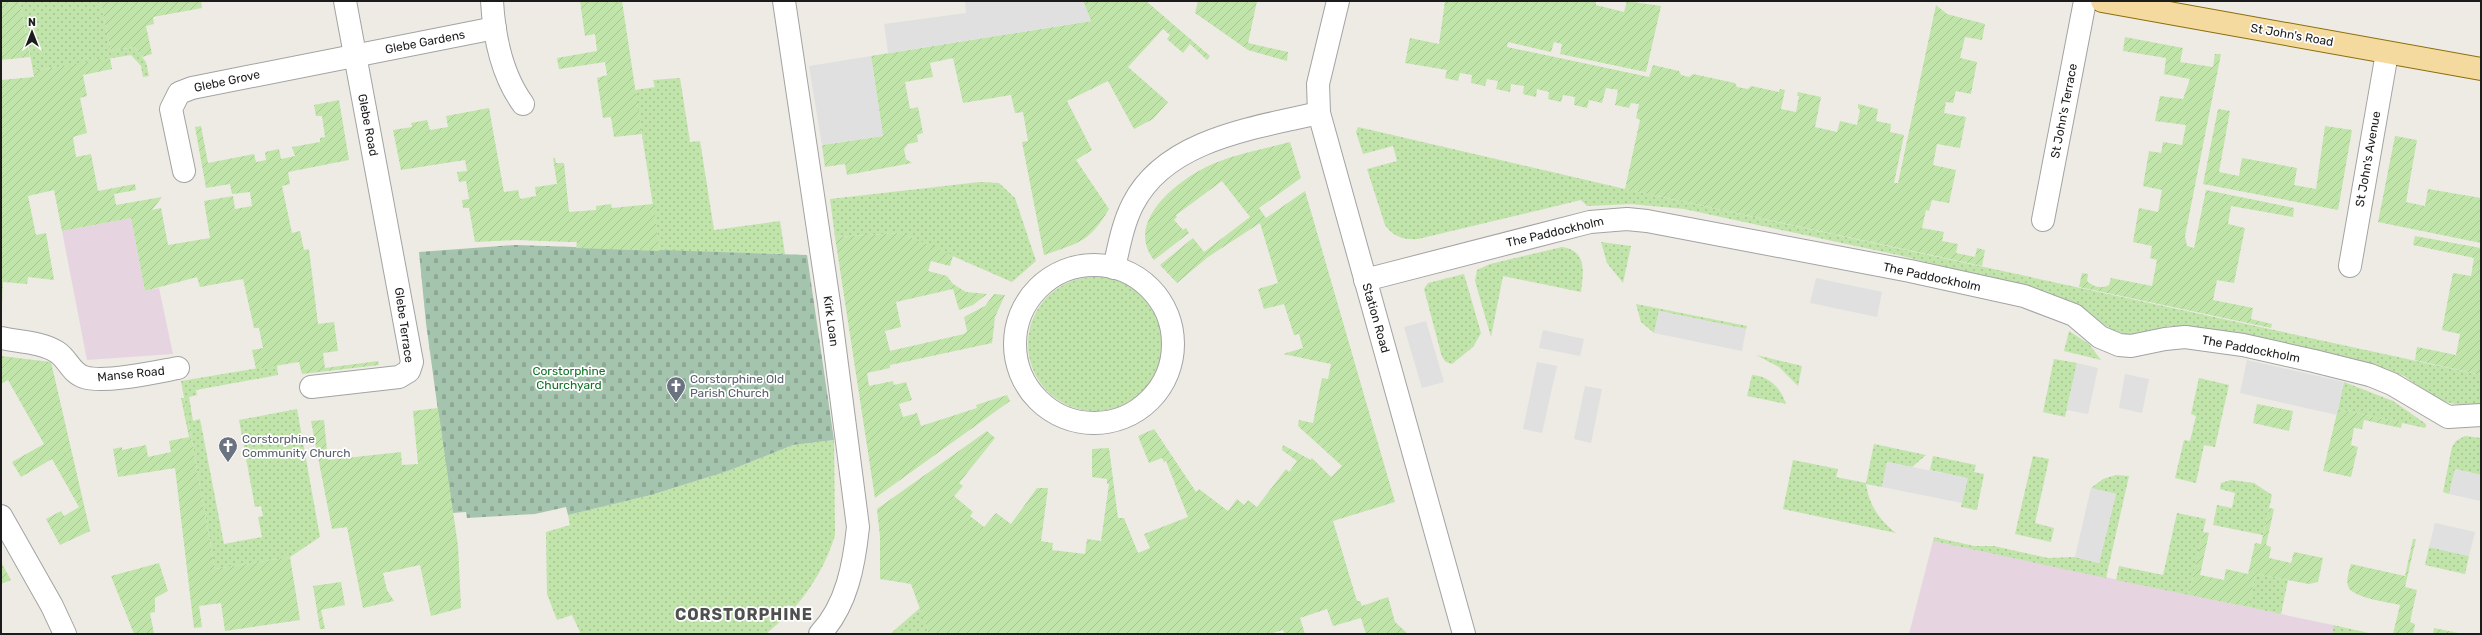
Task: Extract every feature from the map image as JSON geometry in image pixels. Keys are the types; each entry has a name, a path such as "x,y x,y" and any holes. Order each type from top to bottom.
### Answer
{"main road":[{"name":"St John's Road","path":"2102,1 2481,69"}],"street":[{"name":"Glebe Road","path":"345,1 392,250"},
{"path":"492,1 495,28 502,60 513,90 523,104"},
{"name":"Kirk Loan","path":"784,1 829,303 857,513 855,555 839,608 820,634"},
{"name":"Station Road","path":"1338,1 1318,84 1319,113 1464,634"},
{"name":"St John's Terrace","path":"2043,220 2085,1"},
{"name":"Glebe Gardens","path":"355,56 495,28"},
{"name":"St John's Avenue","path":"2350,266 2387,52"},
{"name":"Glebe Grove","path":"184,171 171,109 179,93 192,88 355,56"},
{"path":"1114,268 1128,214 1134,202 1154,175 1171,160 1207,142 1319,113"},
{"name":"The Paddockholm","path":"1365,280 1590,222 1626,219 1647,221 1910,271 2024,296 2074,315 2100,337 2119,345 2138,346 2165,339 2185,337 2243,345 2314,361 2370,375 2392,384 2448,417 2481,415"},
{"name":"Glebe Terrace","path":"310,387 399,377 409,371 412,362 392,250"},
{"path":"1085,266 1114,268 1135,277 1153,291 1165,311 1172,333 1172,356 1165,378 1153,397 1135,411 1114,420 1091,423 1068,419 1048,409 1031,393 1020,374 1015,353 1016,331 1022,310 1034,292 1051,278 1070,269 1085,266"},
{"name":"Manse Road","path":"1,338 50,347 65,358 75,372 86,378 130,376 178,368"},
{"path":"1,516 52,606 66,634"}],"shaded area":[{"path":"965,1 1083,1 1091,21 888,53 884,24 966,13"},
{"path":"871,56 883,136 822,145 809,66"},
{"path":"131,218 145,291 159,288 173,354 87,360 62,231"},
{"path":"1816,278 1882,292 1877,317 1810,303"},
{"path":"1659,311 1746,329 1742,351 1654,333"},
{"path":"1426,321 1444,382 1422,388 1404,327"},
{"path":"1543,330 1584,339 1580,356 1539,348"},
{"path":"2247,360 2344,382 2337,415 2240,393"},
{"path":"1537,362 1557,366 1542,433 1523,429"},
{"path":"2077,363 2098,368 2088,414 2067,410"},
{"path":"2125,374 2149,379 2142,413 2119,408"},
{"path":"1585,386 1602,389 1591,443 1574,439"},
{"path":"1887,462 1968,478 1962,503 1882,487"},
{"path":"2455,469 2481,475 2481,501 2449,494"},
{"path":"2091,488 2116,494 2099,563 2075,557"},
{"path":"2435,523 2475,532 2469,556 2429,547"},
{"path":"1933,541 2333,625 2333,634 1909,634"}],"green space":[{"path":"1,1 20,1 30,57 1,60"},
{"path":"20,1 100,1 111,51 134,47 146,62 149,76 143,77 141,66 131,55 33,71"},
{"path":"100,1 201,1 202,8 153,17 154,24 146,26 152,54 142,57 134,47 111,51"},
{"path":"580,1 622,1 642,134 614,137 611,117 603,118 597,78 607,75 605,62 559,69 557,58 597,51 595,34 585,36"},
{"path":"1083,1 1146,1 1210,56 1207,60 1190,44 1183,53 1167,39 1170,35 1163,29 1128,67 1168,102 1153,119 1134,129 1108,81 1067,101 1092,150 1076,160 1109,209 1095,229 1082,240 1066,248 1044,255 1022,142 1028,141 1023,112 1015,113 1011,95 963,103 953,58 930,63 933,77 905,82 910,109 918,107 923,133 917,135 918,142 908,144 904,149 906,159 912,163 847,175 845,164 825,167 822,145 883,136 871,56 1091,21"},
{"path":"1198,1 1257,1 1248,43 1288,52 1287,61 1248,50 1195,13"},
{"path":"1445,1 1596,1 1596,5 1624,12 1627,1 1661,6 1646,72 1560,54 1562,44 1554,42 1551,52 1508,42 1507,47 1649,77 1653,65 1679,71 1681,75 1689,77 1693,74 1735,83 1737,87 1748,89 1751,86 1779,92 1780,89 1785,90 1781,109 1796,112 1799,96 1797,96 1798,92 1821,97 1815,127 1837,132 1840,121 1857,125 1860,110 1858,108 1858,104 1878,109 1876,121 1891,124 1890,132 1904,135 1894,183 1898,183 1936,5 1947,14 1985,24 1982,40 1965,37 1960,58 1977,62 1971,94 1956,91 1953,103 1946,102 1944,113 1966,117 1960,148 1937,144 1933,165 1956,170 1949,203 1932,200 1929,211 1926,210 1922,228 1944,232 1942,241 1958,244 1956,253 1975,257 1977,248 1985,250 1982,266 1625,189 1640,120 1636,118 1639,104 1631,103 1629,108 1615,105 1618,90 1606,88 1602,103 1589,100 1587,108 1574,105 1575,97 1563,95 1561,102 1548,99 1549,92 1537,89 1536,97 1523,94 1524,86 1511,84 1510,92 1496,89 1498,81 1487,79 1485,86 1471,83 1472,75 1460,73 1458,81 1445,78 1447,70 1405,63 1410,38 1439,44"},
{"path":"2125,37 2183,48 2180,62 2213,67 2215,54 2221,54 2185,236 2187,246 2194,248 2206,190 2294,208 2293,217 2231,206 2228,224 2245,228 2234,283 2217,280 2213,300 2253,308 2251,319 2272,324 2271,328 2079,287 2082,273 2088,274 2087,281 2098,287 2109,285 2111,278 2152,286 2157,260 2150,258 2152,246 2133,242 2139,208 2158,212 2162,190 2143,186 2149,151 2161,153 2163,142 2182,145 2186,125 2155,121 2160,96 2183,99 2190,79 2164,74 2166,58 2123,51"},
{"path":"110,58 112,69 83,75 87,96 80,98 87,133 73,137 76,157 91,154 98,191 135,184 136,190 114,194 116,205 162,197 152,210 161,208 168,245 210,238 204,201 233,196 235,209 252,206 250,192 232,194 230,184 206,188 195,127 201,126 208,163 254,154 256,162 266,160 265,152 279,149 281,159 295,156 292,147 320,142 320,138 325,137 322,116 316,116 314,105 339,100 349,160 288,172 290,184 282,186 292,233 300,231 304,250 309,249 318,324 334,322 338,351 323,353 325,368 378,361 379,365 302,374 299,362 256,369 252,350 263,348 259,328 254,328 243,279 200,287 197,277 145,291 131,218 62,231 54,190 28,196 36,235 46,233 54,280 28,277 27,284 3,282 1,329 1,80 34,77 33,71"},
{"path":"680,78 690,142 700,141 714,230 780,221 785,254 660,251 635,90 655,87 653,80"},
{"path":"489,108 504,192 518,190 520,199 536,196 535,187 557,184 553,158 555,158 556,163 564,163 569,212 596,210 596,206 611,204 612,208 653,204 660,251 576,248 577,242 517,240 475,242 469,208 463,208 462,200 469,199 466,181 459,182 457,172 467,171 465,160 401,170 393,130 412,127 411,123 427,120 430,130 448,127 446,116"},
{"path":"2218,109 2230,111 2219,172 2239,176 2242,158 2297,168 2294,185 2316,189 2325,126 2352,130 2338,210 2203,184"},
{"path":"1358,127 1625,189 2481,375 2481,405 2461,405 2440,401 2404,376 2365,363 2256,337 2187,326 2168,326 2132,336 2112,330 2071,302 2030,288 1898,255 1684,209 1631,204 1587,206 1581,200 1418,239 1403,238 1395,235 1385,225 1367,169 1397,161 1393,146 1363,154 1356,132"},
{"path":"2395,136 2417,140 2406,202 2425,206 2428,189 2481,198 2481,243 2378,222"},
{"path":"1290,142 1301,178 1259,208 1266,218 1305,191 1395,502 1333,521 1357,601 1360,601 1362,606 1388,597 1395,622 1408,634 1366,634 1361,618 1333,626 1327,609 1300,618 1305,634 1285,634 1283,630 1269,634 929,634 911,584 880,579 880,537 877,509 987,431 995,438 959,483 963,486 954,496 973,512 970,516 984,527 996,513 1011,524 1037,488 1048,488 1041,541 1053,543 1052,550 1085,554 1087,539 1101,541 1109,484 1107,484 1107,479 1092,477 1092,449 1109,448 1118,518 1124,518 1138,553 1150,548 1144,534 1188,517 1166,461 1164,462 1162,458 1149,463 1138,436 1154,429 1196,492 1199,489 1228,511 1237,499 1244,505 1248,500 1257,507 1286,469 1289,472 1297,461 1282,450 1283,445 1311,460 1312,458 1331,477 1342,466 1298,426 1299,420 1313,423 1322,378 1328,379 1331,364 1283,354 1303,348 1299,334 1294,335 1284,304 1264,309 1258,289 1278,283 1260,223 1208,257 1177,283 1160,265 1193,238 1204,252 1250,217 1222,181 1176,215 1177,217 1174,220 1183,230 1186,228 1189,233 1154,260 1146,246 1145,231 1150,218 1158,204 1169,192 1182,182 1208,166 1228,158"},
{"path":"980,182 999,183 1015,198 1036,261 1012,282 900,233 835,237 830,199"},
{"path":"900,233 953,255 950,266 931,261 928,271 947,276 953,284 966,292 987,294 973,305 959,310 953,289 896,302 901,327 885,331 890,351 964,334 967,331 964,317 985,306 994,294 1005,295 995,317 992,343 890,365 890,368 867,373 869,386 893,381 894,385 906,382 912,400 899,404 903,417 917,413 921,426 977,408 976,405 1007,395 1010,401 875,498 835,237"},
{"path":"2415,236 2481,248 2481,375 2415,360 2417,347 2456,355 2460,334 2442,330 2453,273 2471,276 2474,258 2413,245"},
{"path":"1601,242 1631,246 1623,283 1607,263"},
{"name":"Corstorphine Churchyard","path":"515,245 807,255 834,440 793,445 728,471 651,495 568,515 566,507 535,514 467,518 466,512 452,513 426,323 419,252"},
{"path":"1562,247 1570,249 1580,258 1583,270 1581,292 1503,276 1491,337 1475,281 1477,270 1490,264"},
{"path":"1464,274 1481,333 1473,347 1452,364 1446,362 1442,357 1424,289 1428,283"},
{"path":"1102,277 1127,285 1138,292 1147,301 1157,318 1161,331 1161,357 1157,370 1147,387 1138,396 1121,406 1108,410 1088,411 1063,403 1052,396 1043,387 1033,370 1029,357 1028,337 1036,312 1043,301 1052,292 1069,282 1082,278"},
{"path":"1636,304 1747,326 1746,329 1659,311 1654,333 1641,322"},
{"path":"2069,331 2089,344 2101,360 2064,351"},
{"path":"1756,355 1802,366 1798,386 1779,367"},
{"path":"1,356 51,362 90,531 60,545 46,519 61,511 64,516 79,507 52,459 21,477 12,462 44,444 8,380 1,384"},
{"path":"2054,359 2077,363 2065,417 2043,412"},
{"path":"277,365 278,375 196,390 197,395 189,397 193,421 200,419 224,544 262,537 258,517 263,516 261,506 255,507 239,420 297,409 320,537 290,557 215,569 181,381"},
{"path":"1752,375 1769,380 1774,384 1784,398 1786,404 1747,396"},
{"path":"2199,378 2229,385 2215,447 2204,445 2196,483 2175,478 2184,440 2190,441 2196,416 2191,414"},
{"path":"2344,382 2393,401 2426,424 2425,428 2338,409"},
{"path":"181,398 184,398 215,569 290,557 300,620 225,631 221,603 199,606 202,627 194,628 175,468 118,477 113,449 122,447 122,450 146,445 148,457 171,452 169,441 189,437"},
{"path":"2257,404 2293,411 2289,431 2253,423"},
{"path":"438,408 458,546 461,608 431,616 420,565 383,573 387,590 394,601 363,608 347,527 332,529 311,421 324,420 328,460 401,452 402,465 418,464 413,411"},
{"path":"2338,409 2402,423 2401,428 2364,420 2362,429 2354,428 2351,445 2358,447 2351,477 2323,471"},
{"path":"2465,436 2481,438 2481,475 2455,469 2449,494 2443,492 2452,447 2456,441"},
{"path":"834,440 835,535 832,545 824,564 808,591 795,607 788,605 781,613 782,620 766,634 581,634 572,615 557,620 547,594 546,532 570,525 568,515 651,495 728,471 793,445"},
{"path":"1874,444 1926,455 1912,467 1887,462 1882,487 1866,484 1867,492 1876,512 1896,533 1783,509 1793,460 1838,469 1836,477 1866,483"},
{"path":"1933,456 1976,465 1974,472 1984,474 1977,510 1961,507 1967,478 1930,470"},
{"path":"2033,456 2049,459 2035,523 2054,528 2051,542 2015,534"},
{"path":"2116,475 2129,476 2106,578 1933,541 1934,537 1974,546 1994,546 2048,558 2075,557 2099,563 2116,494 2091,488 2103,479"},
{"path":"2231,480 2254,483 2272,495 2263,535 2213,525 2217,505 2232,508 2235,493 2220,489 2221,483"},
{"path":"2269,508 2274,509 2266,545 2271,547 2269,558 2291,563 2294,552 2323,558 2318,582 2309,584 2256,574 2248,607 2189,595 2203,532 2209,533 2200,575 2224,580 2226,569 2248,574 2255,543 2261,544"},
{"path":"2177,513 2206,519 2189,595 2116,580 2119,566 2163,575"},
{"path":"2413,539 2416,539 2405,587 2417,590 2410,622 2415,624 2413,634 2393,634 2400,605 2371,599 2356,594 2348,586 2348,575 2351,564 2405,576"},
{"path":"2429,547 2469,556 2465,574 2425,565"},
{"path":"1,562 11,580 1,584"},
{"path":"159,563 168,591 155,598 155,612 150,613 154,634 134,634 111,576"},
{"path":"2256,574 2288,580 2281,614 2248,607"},
{"path":"341,582 345,605 321,610 325,629 320,629 313,586"},
{"path":"920,608 929,634 890,634"},
{"path":"2333,625 2373,634 2333,634"},
{"path":"2434,628 2458,633 2462,634 2433,634"}],"place":[{"name":"Corstorphine Old Parish Church","path":"676,403"},
{"name":"Corstorphine Community Church","path":"228,463"}],"district":[{"name":"CORSTORPHINE","path":"744,614"}]}
